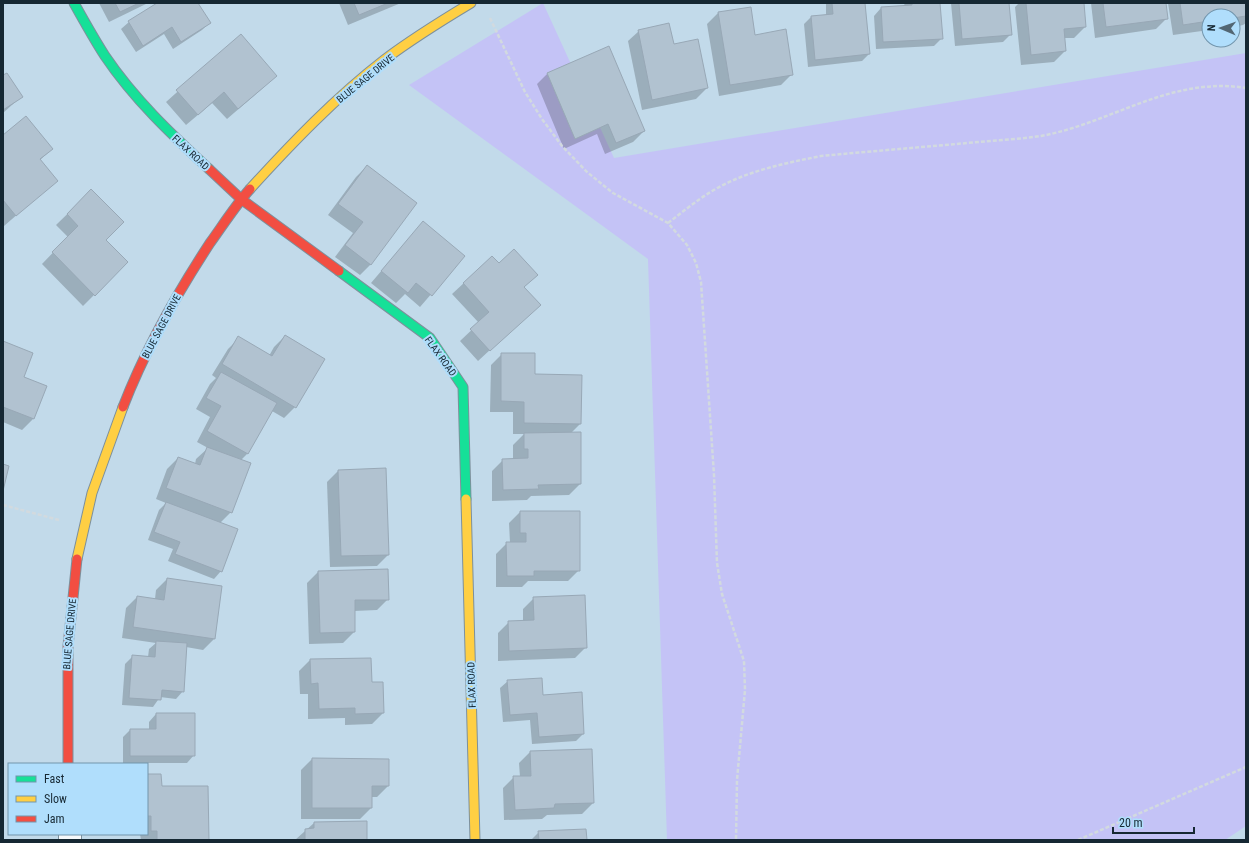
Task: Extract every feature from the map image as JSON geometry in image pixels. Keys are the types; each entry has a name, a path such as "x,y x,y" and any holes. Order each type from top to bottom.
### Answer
{"street":[{"name":"FLAX ROAD","path":"74,3 105,56 132,92 168,132 241,199 430,338 462,387 475,840"},
{"name":"BLUE SAGE DRIVE","path":"68,763 66,665 74,582 83,526 122,407 142,361 167,312 196,264 241,199 300,136 341,96 384,60 432,27 471,3"}],"path":[{"path":"490,17 525,92 542,119 562,146 587,172 613,193 668,222 690,251 696,263 701,282 714,475 717,563 722,594 744,661 745,690 736,780 736,840"},
{"path":"668,222 720,186 752,173 784,163 821,156 1041,136 1078,127 1150,98 1177,91 1234,86 1246,88"},
{"path":"3,505 83,526"},
{"path":"1078,840 1246,767"}],"shaded area":[{"path":"543,3 614,158 1246,53 1246,826 1225,840 667,840 648,259 409,85"}],"building":[{"path":"115,3 139,3 120,12"},
{"path":"157,3 198,3 211,23 181,42 172,27 143,46 128,21"},
{"path":"354,3 388,3 359,15"},
{"path":"832,3 865,3 870,54 815,60 811,16 833,14"},
{"path":"912,3 940,3 943,39 883,42 881,7 912,5"},
{"path":"959,3 1009,3 1012,35 962,39"},
{"path":"1026,3 1084,3 1086,27 1064,29 1066,51 1031,55"},
{"path":"1103,3 1166,3 1168,19 1106,27"},
{"path":"1180,3 1246,3 1246,16 1241,17 1241,8 1201,8 1201,22 1183,25"},
{"path":"751,7 755,35 786,29 793,75 730,85 718,12"},
{"path":"669,23 674,44 698,39 708,88 652,100 638,30"},
{"path":"241,34 277,76 238,109 224,92 198,115 176,90"},
{"path":"609,46 645,131 616,143 608,124 575,139 547,73"},
{"path":"7,73 23,97 3,110 3,75"},
{"path":"26,116 53,149 40,159 58,181 16,216 3,200 3,135"},
{"path":"367,165 417,203 371,265 345,245 363,222 338,204"},
{"path":"91,189 124,222 106,240 128,262 95,296 52,252 78,226 67,214"},
{"path":"423,221 465,256 432,296 416,283 408,293 381,271"},
{"path":"514,249 538,275 524,287 541,305 490,351 470,329 489,312 463,283 492,256 499,263"},
{"path":"285,335 325,359 296,408 222,364 238,336 272,356"},
{"path":"3,341 33,353 24,377 47,386 34,419 3,407"},
{"path":"501,353 535,353 535,374 582,375 581,424 524,423 524,402 501,401"},
{"path":"221,372 277,403 248,454 207,431 221,406 206,398"},
{"path":"581,432 581,484 538,485 539,489 503,490 502,459 528,458 528,449 524,449 524,433"},
{"path":"207,447 251,463 232,513 166,488 178,457 200,465"},
{"path":"3,464 9,466 3,491"},
{"path":"386,468 389,555 341,556 338,470"},
{"path":"166,502 238,529 222,572 175,554 180,542 154,532"},
{"path":"520,511 580,511 580,571 534,571 534,576 507,576 506,542 526,542 526,533 520,533"},
{"path":"388,569 389,600 355,600 355,632 320,633 318,571"},
{"path":"167,578 222,586 215,639 133,627 137,596 164,600"},
{"path":"585,595 587,648 509,651 508,621 534,620 533,597"},
{"path":"156,641 187,643 184,692 162,690 161,700 129,698 132,655 155,657"},
{"path":"371,658 372,682 383,682 384,713 355,714 355,708 319,709 318,683 311,684 310,659"},
{"path":"542,678 543,695 582,692 584,734 539,737 537,713 510,715 507,680"},
{"path":"156,713 195,713 195,756 130,756 130,729 156,729"},
{"path":"592,749 594,803 555,804 554,808 515,810 513,776 531,776 530,751"},
{"path":"312,758 389,759 389,786 372,786 372,808 312,808"},
{"path":"148,774 161,774 162,786 208,786 209,840 157,840 157,831 151,831 151,816 148,816"},
{"path":"367,821 367,840 305,840 305,829 314,828 314,822"},
{"path":"586,829 587,840 539,840 538,831"}],"traffic: fast":[{"path":"74,3 105,56 128,87 167,129 209,169"},
{"path":"339,271 430,338 463,387 466,499"}],"traffic: slow":[{"path":"250,189 281,155 348,90 384,60 405,45 471,3"},
{"path":"77,559 92,493 123,407"},
{"path":"466,499 475,840"}],"traffic: jam":[{"path":"209,169 241,199 339,271"},
{"path":"123,407 151,344 173,303 210,243 250,189"},
{"path":"68,763 68,646 77,559"}]}
